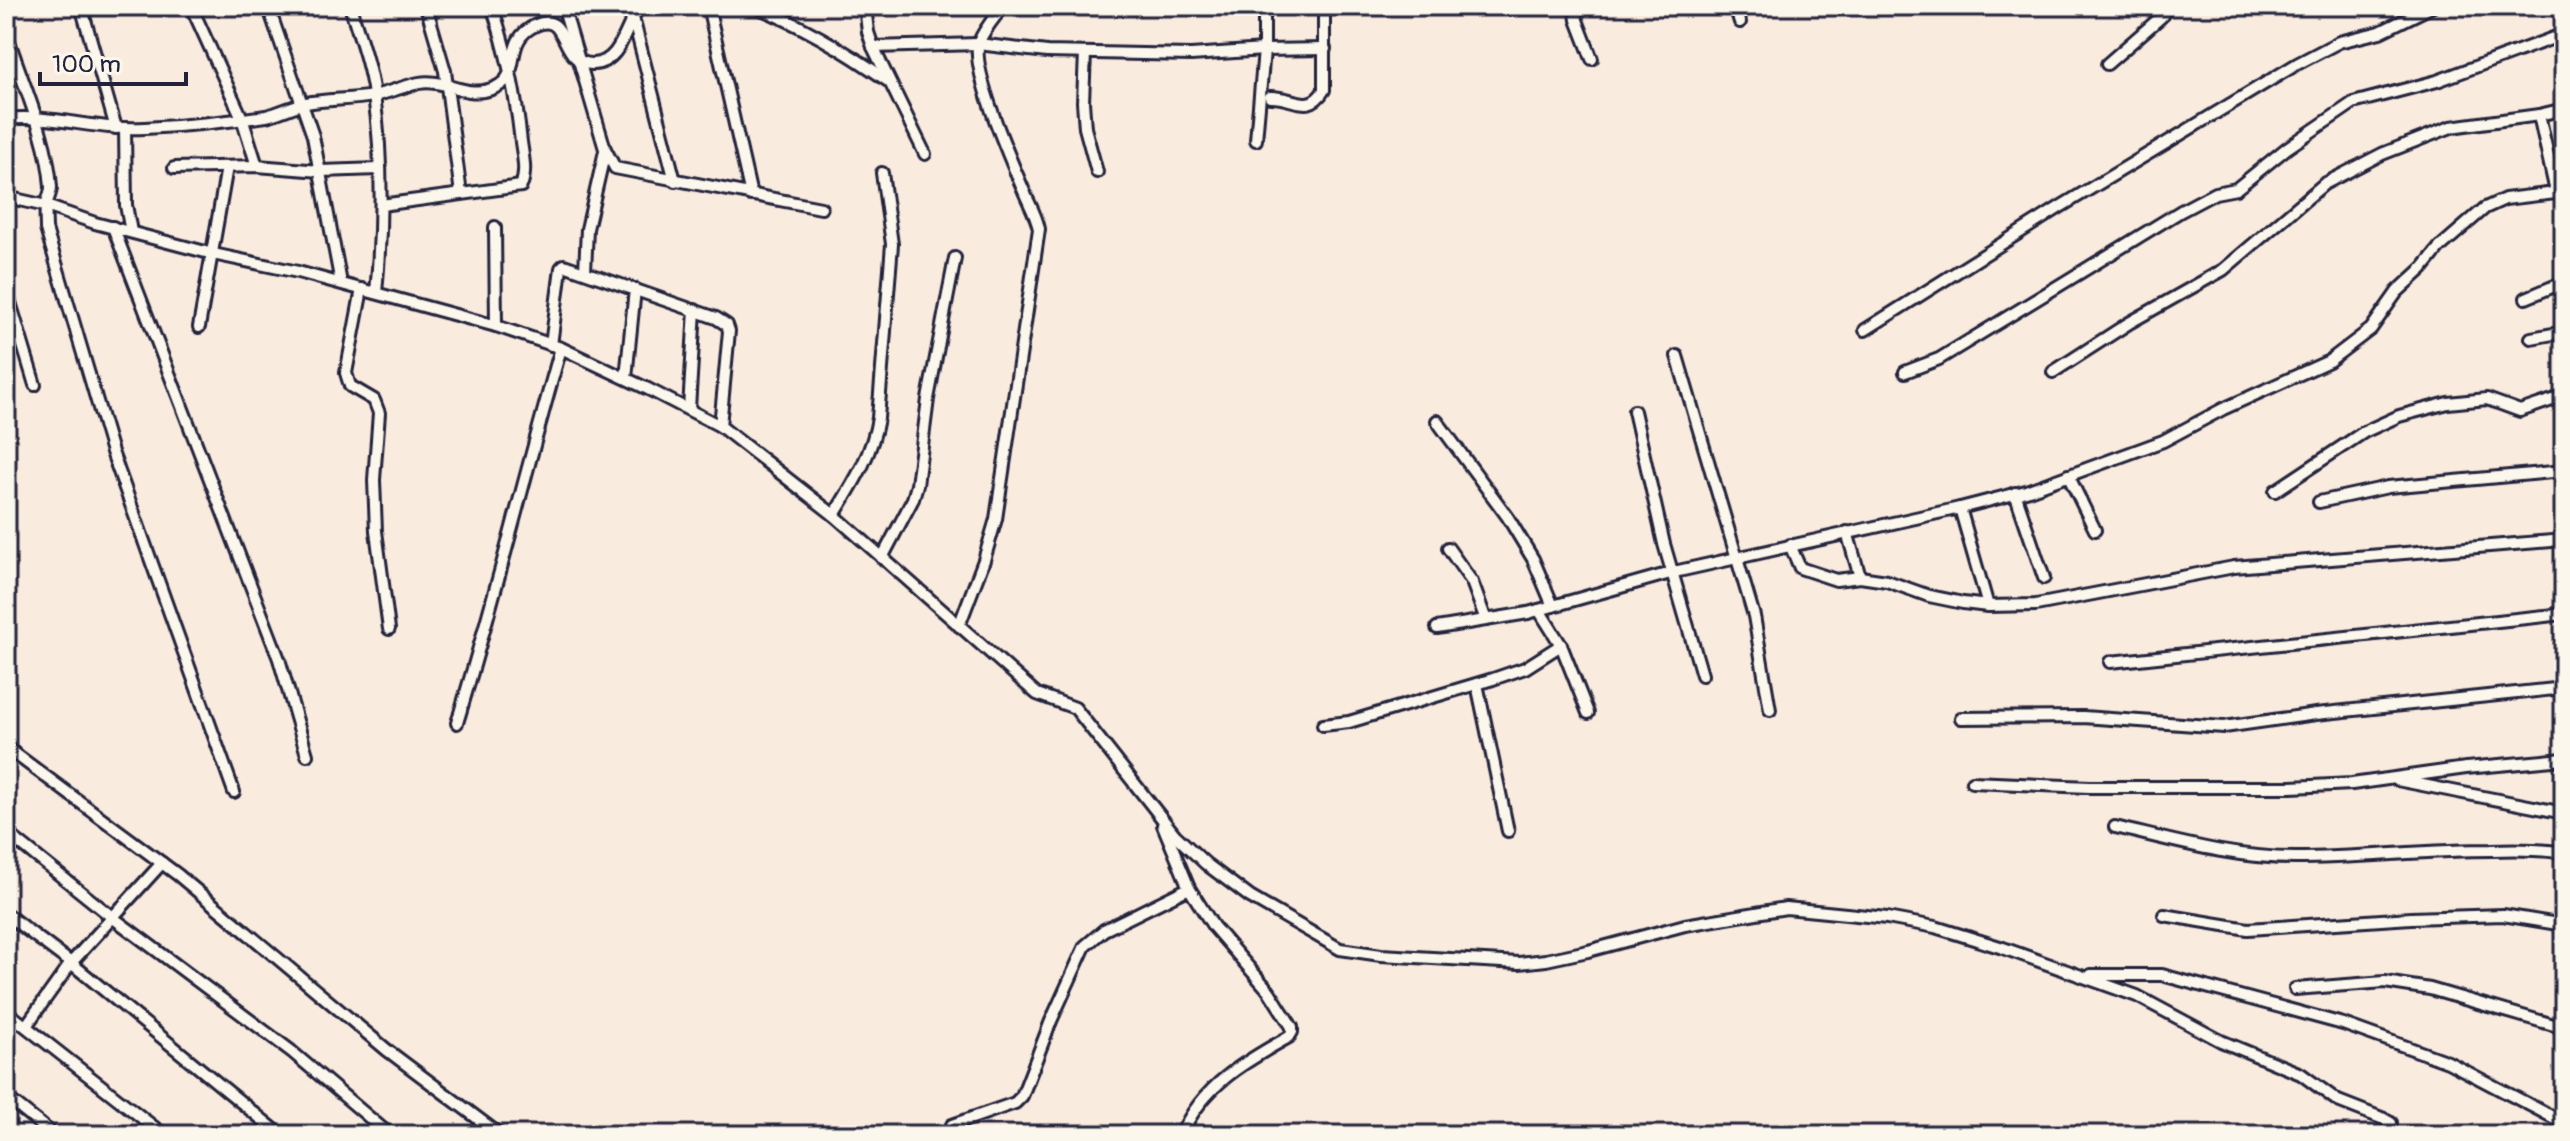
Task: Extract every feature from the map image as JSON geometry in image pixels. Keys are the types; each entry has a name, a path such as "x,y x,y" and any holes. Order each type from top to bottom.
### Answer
{"street":[{"path":"81,6 121,128 131,232"},
{"path":"191,6 242,118 257,166"},
{"path":"268,6 304,104 321,171 341,283"},
{"path":"350,6 374,96 381,205 376,293"},
{"path":"426,6 445,71 461,194"},
{"path":"381,205 521,186 525,173 511,72 492,6"},
{"path":"563,6 605,149 615,168 821,208"},
{"path":"708,6 751,195"},
{"path":"754,6 853,56 892,83"},
{"path":"865,6 873,47 925,154"},
{"path":"959,626 996,519 1039,229 987,96 979,66 978,44 1003,6"},
{"path":"1256,140 1264,50 1264,6"},
{"path":"1270,97 1309,103 1318,99 1326,82 1324,6"},
{"path":"1575,6 1592,59"},
{"path":"1735,6 1740,22"},
{"path":"1865,330 2060,207 2297,64 2339,42 2380,32 2433,6"},
{"path":"2107,64 2161,17 2167,7"},
{"path":"6,119 22,117 121,128 266,116 304,104 374,96 424,82 471,93 485,91 497,87 511,72 515,45 525,31 539,23 550,23 560,29 570,54 579,61 594,64 605,60 627,35 634,9"},
{"path":"634,9 675,181"},
{"path":"6,32 23,86 38,120 51,190 46,206 46,229 112,452 234,792"},
{"path":"1905,372 1939,359 2181,211 2215,193 2236,189 2287,148 2353,103 2437,81 2564,34"},
{"path":"873,47 978,44 1047,52 1191,55 1325,49"},
{"path":"1085,53 1085,128 1097,172"},
{"path":"2053,372 2129,323 2223,270 2324,184 2382,154 2451,127 2564,109"},
{"path":"1437,628 1539,610 1674,572 1960,508 2015,493 2163,441 2223,409 2329,361 2371,329 2397,292 2439,248 2485,208 2505,199 2560,192 2539,115"},
{"path":"585,271 587,229 605,149"},
{"path":"174,168 257,166 321,171 379,169"},
{"path":"199,327 227,167"},
{"path":"834,515 867,457 878,418 892,244 882,173"},
{"path":"6,197 213,254 341,283 496,326 556,346 720,426 834,515 1037,694 1075,708 1175,835 1206,864 1250,897 1329,943 1358,953 1519,963 1546,960 1685,925 1786,908 1887,918 1935,927 2083,975 2137,996 2221,1041 2301,1074 2338,1101 2391,1123 2389,1135"},
{"path":"113,227 279,659 307,755"},
{"path":"495,227 496,326"},
{"path":"882,558 913,499 917,485 928,399 955,258"},
{"path":"457,723 492,612 532,451 556,346 561,268 564,265 695,310 727,325 729,331 720,426"},
{"path":"2526,298 2564,282"},
{"path":"6,289 35,385"},
{"path":"362,289 346,373 350,386 374,400 379,413 374,480 376,531 389,629"},
{"path":"626,378 635,289"},
{"path":"689,409 695,310"},
{"path":"2531,338 2564,332"},
{"path":"1677,356 1754,616 1770,710"},
{"path":"2275,491 2364,432 2399,416 2448,403 2487,399 2520,411 2564,396"},
{"path":"1634,411 1664,544 1702,675"},
{"path":"1437,421 1507,516 1533,559 1553,606"},
{"path":"2319,502 2388,487 2564,471"},
{"path":"2068,475 2095,530"},
{"path":"2015,493 2044,578"},
{"path":"1960,508 1988,606"},
{"path":"1847,532 1860,577"},
{"path":"1790,545 1796,564 1806,571 1841,581 1860,577 1887,581 1929,596 1988,606 2036,605 2234,567 2564,540"},
{"path":"1448,548 1472,582 1486,620"},
{"path":"1539,610 1561,645 1588,713"},
{"path":"2110,662 2564,614"},
{"path":"1323,725 1349,722 1525,668 1561,645"},
{"path":"1477,684 1508,831"},
{"path":"1961,718 2083,717 2224,727 2316,714 2564,688"},
{"path":"6,747 162,863 387,1050 500,1135"},
{"path":"1972,782 2090,787 2291,787 2352,784 2466,768 2564,759"},
{"path":"2388,778 2564,813"},
{"path":"1160,816 1189,888 1213,926 1269,991 1292,1027 1289,1037 1238,1064 1195,1107 1181,1135"},
{"path":"2115,827 2231,855 2349,857 2543,849 2564,853"},
{"path":"6,832 112,917 291,1051 390,1135"},
{"path":"26,1026 71,963 162,863"},
{"path":"952,1125 1015,1103 1022,1096 1085,946 1104,930 1189,888"},
{"path":"6,914 71,963 281,1135"},
{"path":"2164,915 2248,929 2503,915 2564,925"},
{"path":"2083,975 2162,975 2343,1024 2448,1062 2564,1123"},
{"path":"2295,989 2385,982 2466,998 2564,1028"},
{"path":"6,1011 164,1135"},
{"path":"6,1097 54,1135"}]}
